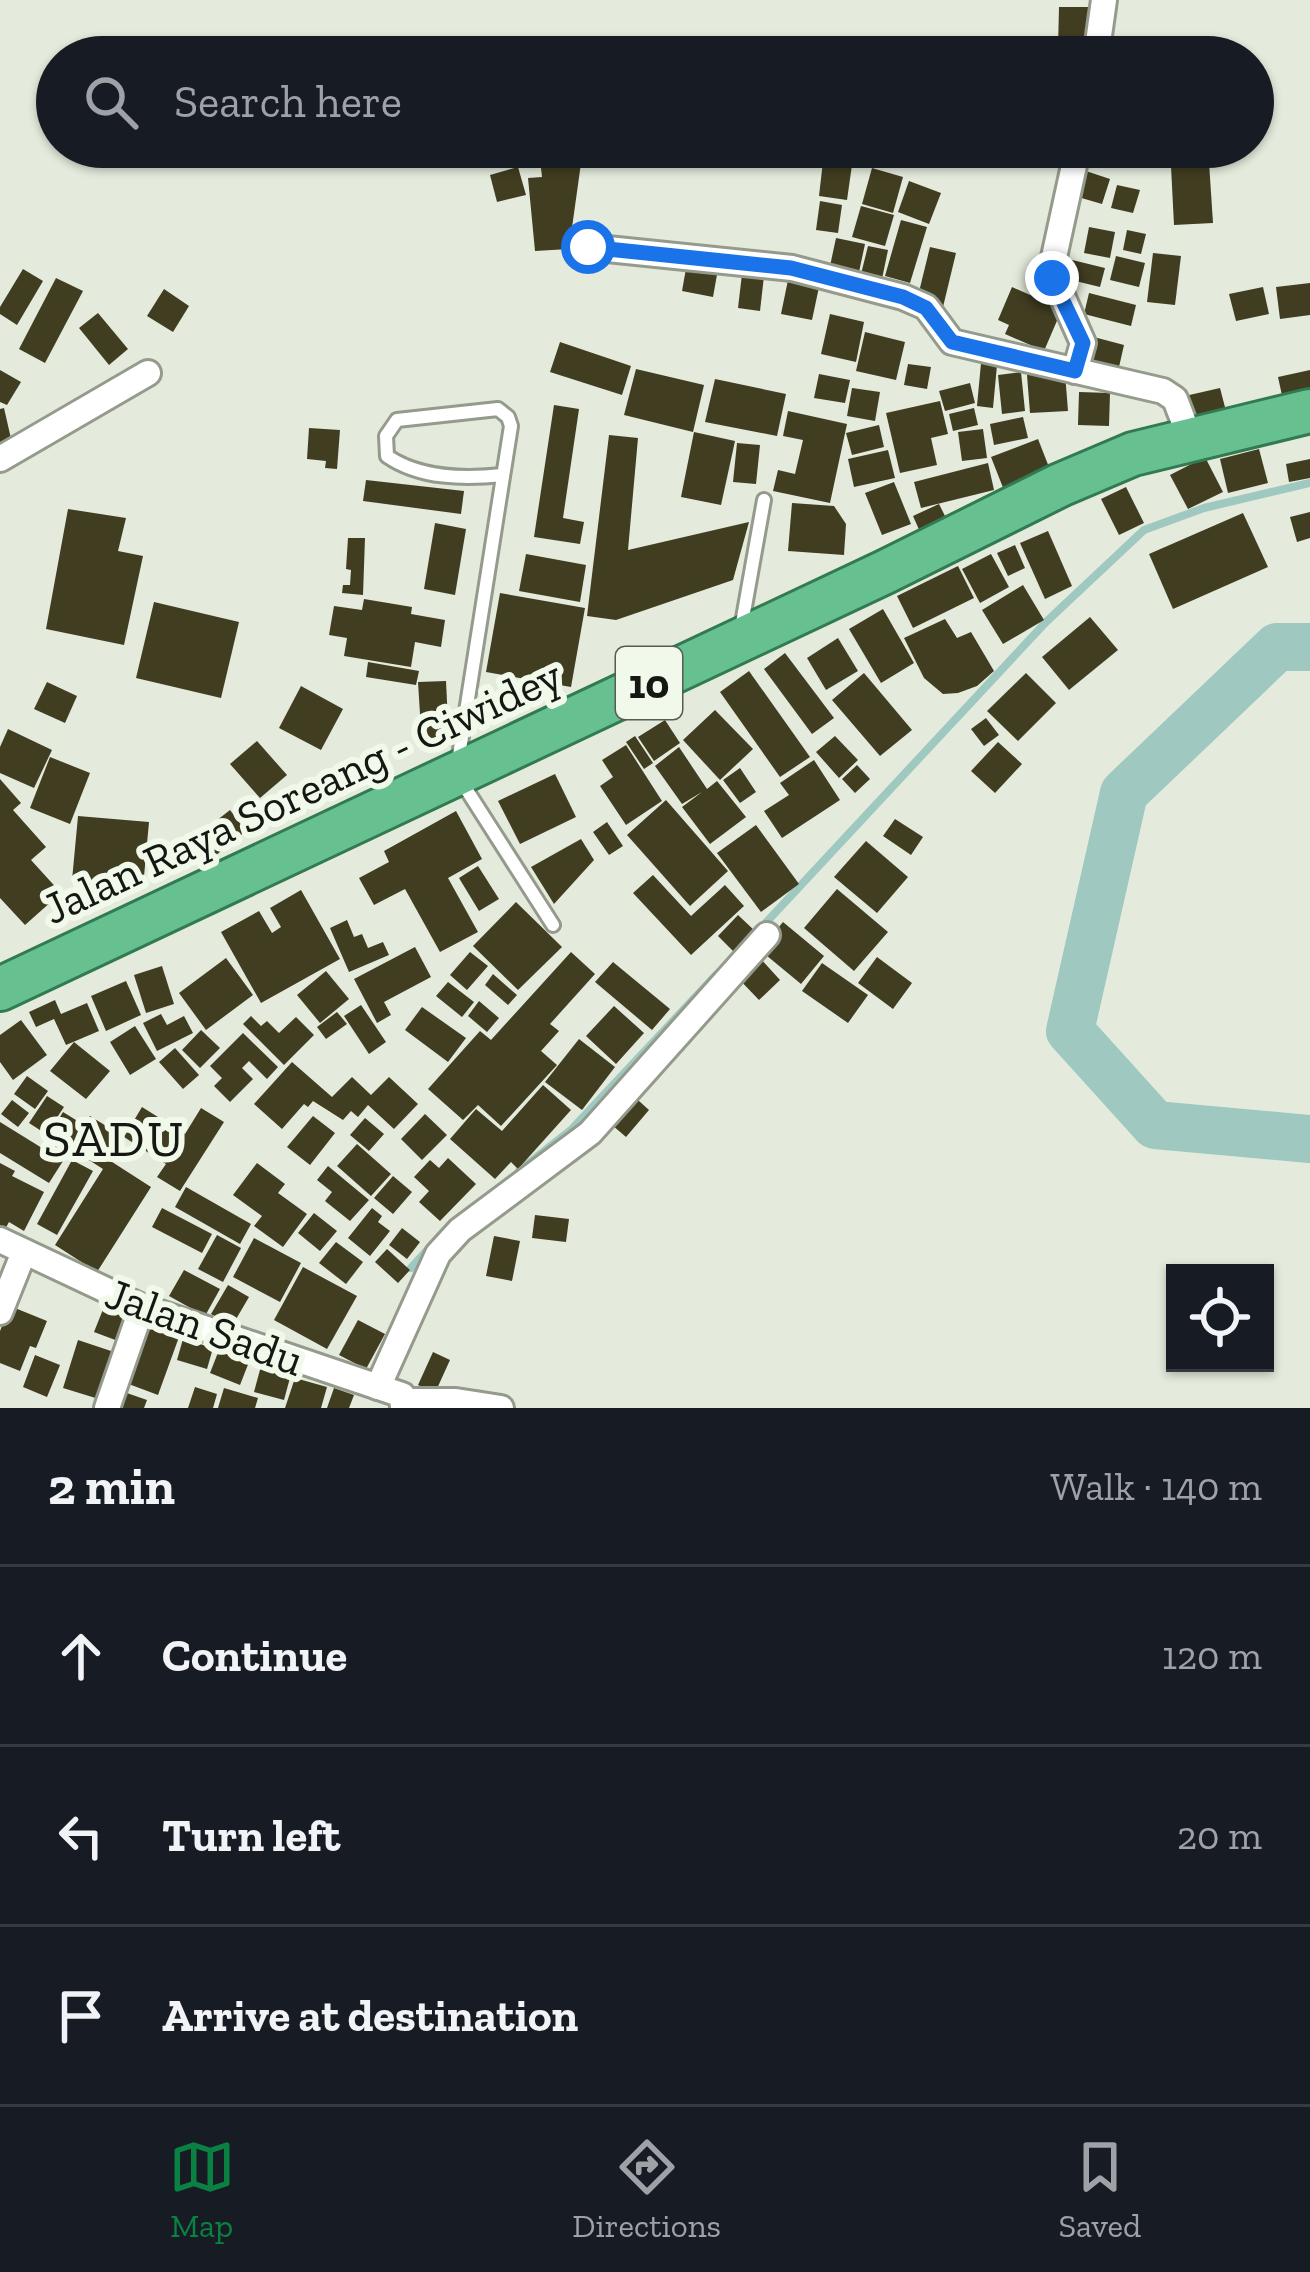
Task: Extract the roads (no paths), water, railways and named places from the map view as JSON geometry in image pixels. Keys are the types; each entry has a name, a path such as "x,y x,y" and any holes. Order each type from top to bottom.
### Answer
{"highway":[{"name":"Jalan Raya Soreang - Ciwidey","path":"0,989 1078,477 1133,454 1310,411"}],"street":[{"path":"1099,36 1104,0"},
{"path":"1073,168 1051,271 1083,343 1075,371"},
{"path":"588,247 791,268 903,297 926,308 952,342 1163,391 1175,399 1191,441"},
{"path":"0,460 148,373"},
{"path":"378,1387 438,1254 460,1230 590,1133 767,935"},
{"name":"Jalan Sadu","path":"0,1240 142,1307 402,1395 404,1404"},
{"path":"0,1312 24,1252"},
{"path":"107,1408 142,1307"},
{"path":"404,1404 456,1401 502,1408"}],"lane":[{"path":"503,475 446,477 397,463 387,456 386,436 398,421 498,409 508,417 511,426 457,774 553,925"},
{"path":"739,641 764,500"}],"waterway":[{"path":"760,929 1046,622 1144,530 1204,508 1310,483"},
{"path":"1310,647 1277,647 1124,793 1070,1031 1155,1125 1310,1139"},
{"path":"519,1171 571,1130 716,975"},
{"path":"411,1268 430,1247"}],"district":[{"name":"SADU","path":"115,1138"}]}
